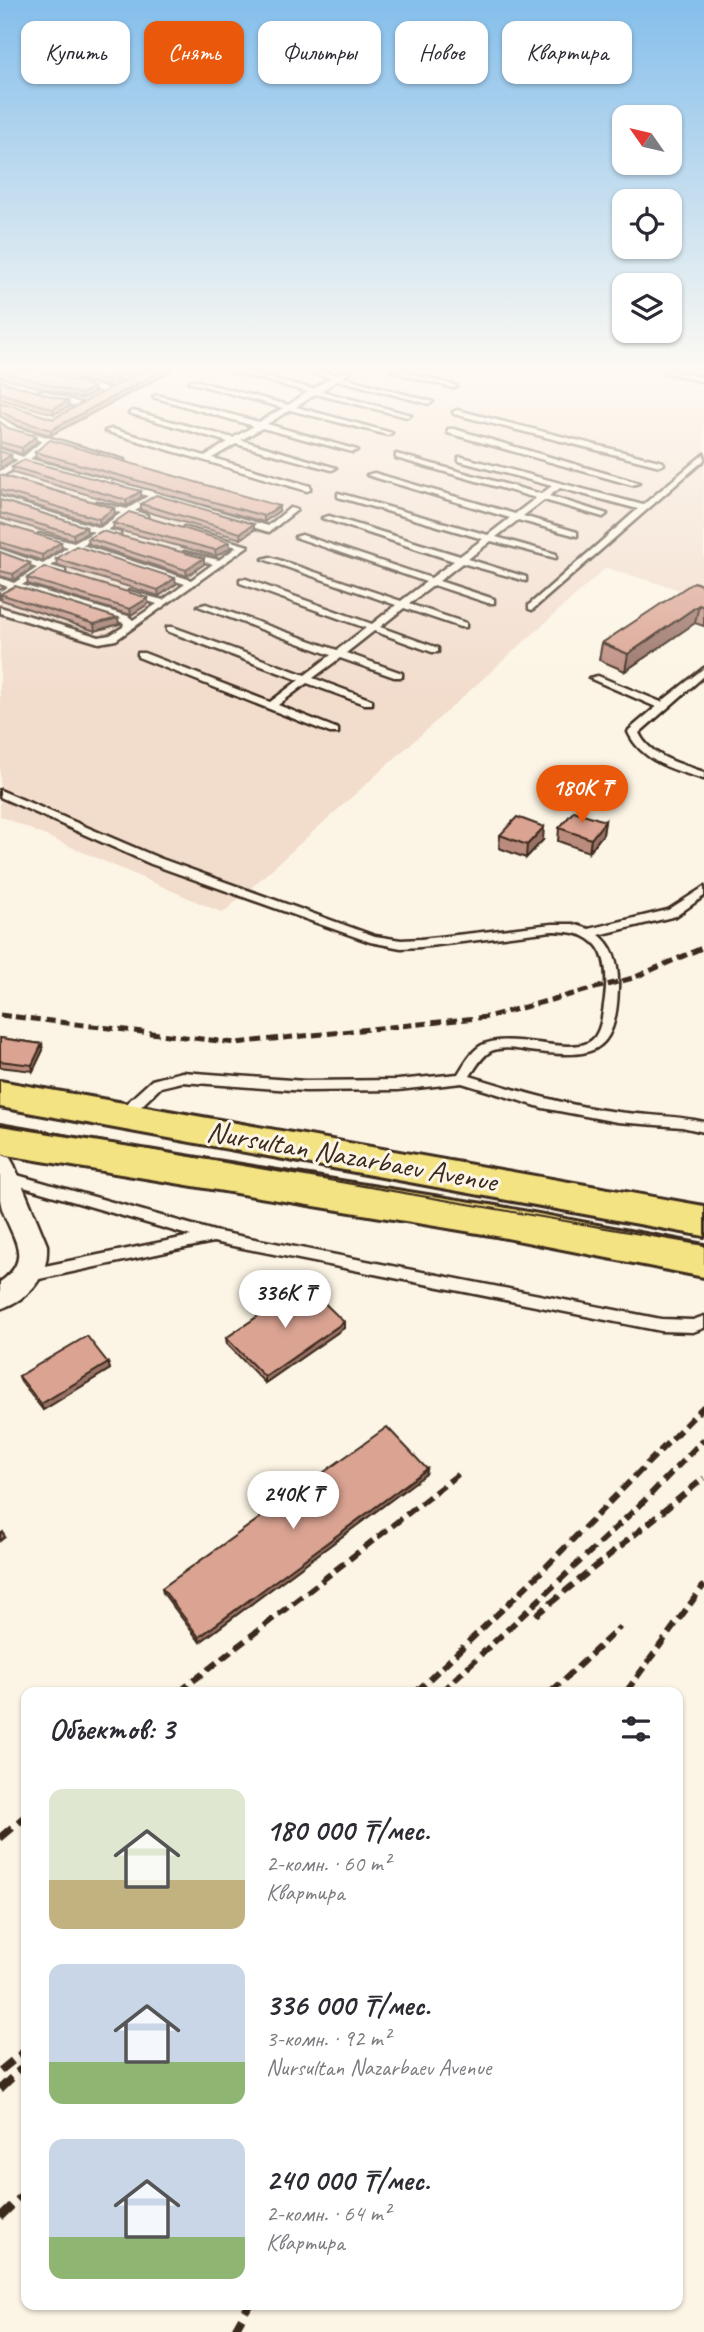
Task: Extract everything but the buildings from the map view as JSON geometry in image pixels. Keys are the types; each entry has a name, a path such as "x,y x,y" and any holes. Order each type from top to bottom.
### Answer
{"main road":[{"name":"Nursultan Nazarbaev Avenue","path":"0,1094 124,1114 704,1221"},
{"name":"Nursultan Nazarbaev Avenue","path":"1,1160 496,1221 695,1259"}],"street":[{"path":"0,1297 30,1275 34,1258 32,1245 1,1160"}],"lane":[{"path":"98,480 155,495 257,537"},
{"path":"280,480 307,488"},
{"path":"388,480 574,534"},
{"path":"480,480 603,514"},
{"path":"549,480 558,485 644,508"},
{"path":"617,480 635,483"},
{"path":"532,607 677,480"},
{"path":"271,706 558,485"},
{"path":"0,595 155,495"},
{"path":"341,495 553,556"},
{"path":"0,500 127,538"},
{"path":"90,501 154,520"},
{"path":"0,610 99,640 113,638 293,510 280,506"},
{"path":"326,518 523,579"},
{"path":"180,527 257,537"},
{"path":"37,535 192,583"},
{"path":"299,537 491,601"},
{"path":"0,552 71,575"},
{"path":"180,552 220,563"},
{"path":"267,559 463,625"},
{"path":"0,581 125,618 129,622 128,628"},
{"path":"243,581 435,650"},
{"path":"124,591 164,603"},
{"path":"204,606 398,675"},
{"path":"170,629 368,702"},
{"path":"141,655 334,731"},
{"path":"704,671 633,732 635,741 646,752 704,776"},
{"path":"594,678 661,706"},
{"path":"0,793 155,860 333,925 395,944 417,945 545,927 574,928 589,933 605,944 613,966 602,1037 593,1047 576,1052 510,1042 490,1047 475,1057 462,1078"},
{"path":"589,933 672,913 704,891"},
{"path":"490,1047 500,1058"},
{"path":"124,1114 157,1083 182,1077 305,1086 398,1085 462,1078 543,1103 617,1117 682,1122 704,1128"},
{"path":"1,1160 214,1237 661,1325 693,1326 704,1322"},
{"path":"30,1275 214,1237"}],"shaded area":[{"path":"0,480 704,480 704,597 606,568 223,913 0,816"}],"tram line":[{"path":"0,1123 704,1245"}],"railway":[{"path":"0,1015 235,1043 487,1017 633,978 704,947"},
{"path":"421,1687 535,1578 704,1406"},
{"path":"446,1687 643,1502 704,1439"},
{"path":"185,1687 461,1472"},
{"path":"536,1615 704,1478"},
{"path":"630,1687 704,1585"},
{"path":"556,1687 620,1627"},
{"path":"0,1838 21,1820"},
{"path":"0,2071 21,2054"},
{"path":"0,2089 21,2069"},
{"path":"0,2217 21,2197"},
{"path":"234,2332 246,2310"}]}
